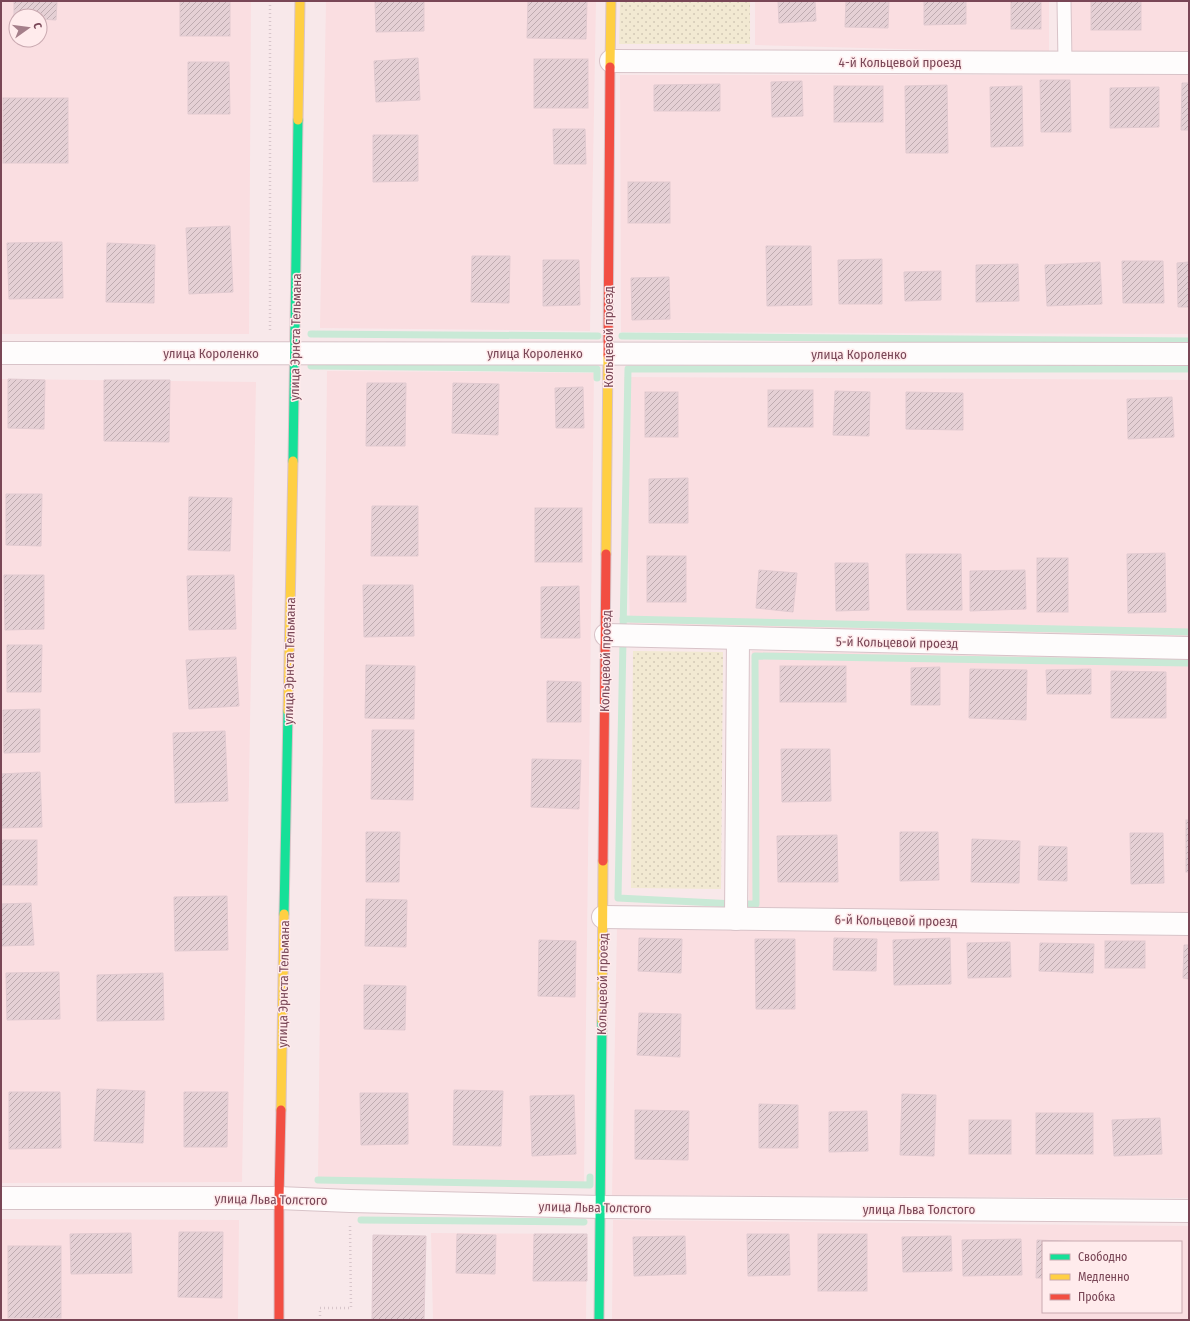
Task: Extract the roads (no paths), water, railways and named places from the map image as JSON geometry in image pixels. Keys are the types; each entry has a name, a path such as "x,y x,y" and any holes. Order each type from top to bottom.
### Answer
{"street":[{"name":"улица Эрнста Тельмана","path":"279,1320 279,1198 300,1"},
{"name":"Кольцевой проезд","path":"599,1320 611,1"},
{"name":"4-й Кольцевой проезд","path":"611,61 1189,63"},
{"name":"улица Короленко","path":"1,353 1189,354"},
{"name":"5-й Кольцевой проезд","path":"606,635 1189,648"},
{"path":"736,919 738,638"},
{"name":"6-й Кольцевой проезд","path":"603,917 1189,924"},
{"name":"улица Льва Толстого","path":"1,1198 279,1198 600,1207 1189,1211"}],"lane":[{"path":"1064,1 1064,62"}],"waterway":[{"path":"311,334 598,336"},
{"path":"622,336 1189,341"},
{"path":"311,366 597,369 597,378"},
{"path":"623,633 628,369 1189,369"},
{"path":"623,619 1189,632"},
{"path":"623,640 618,898 735,904"},
{"path":"739,904 756,904 755,656 1189,663"},
{"path":"318,1180 590,1185 590,1177"},
{"path":"361,1220 584,1222"}]}
